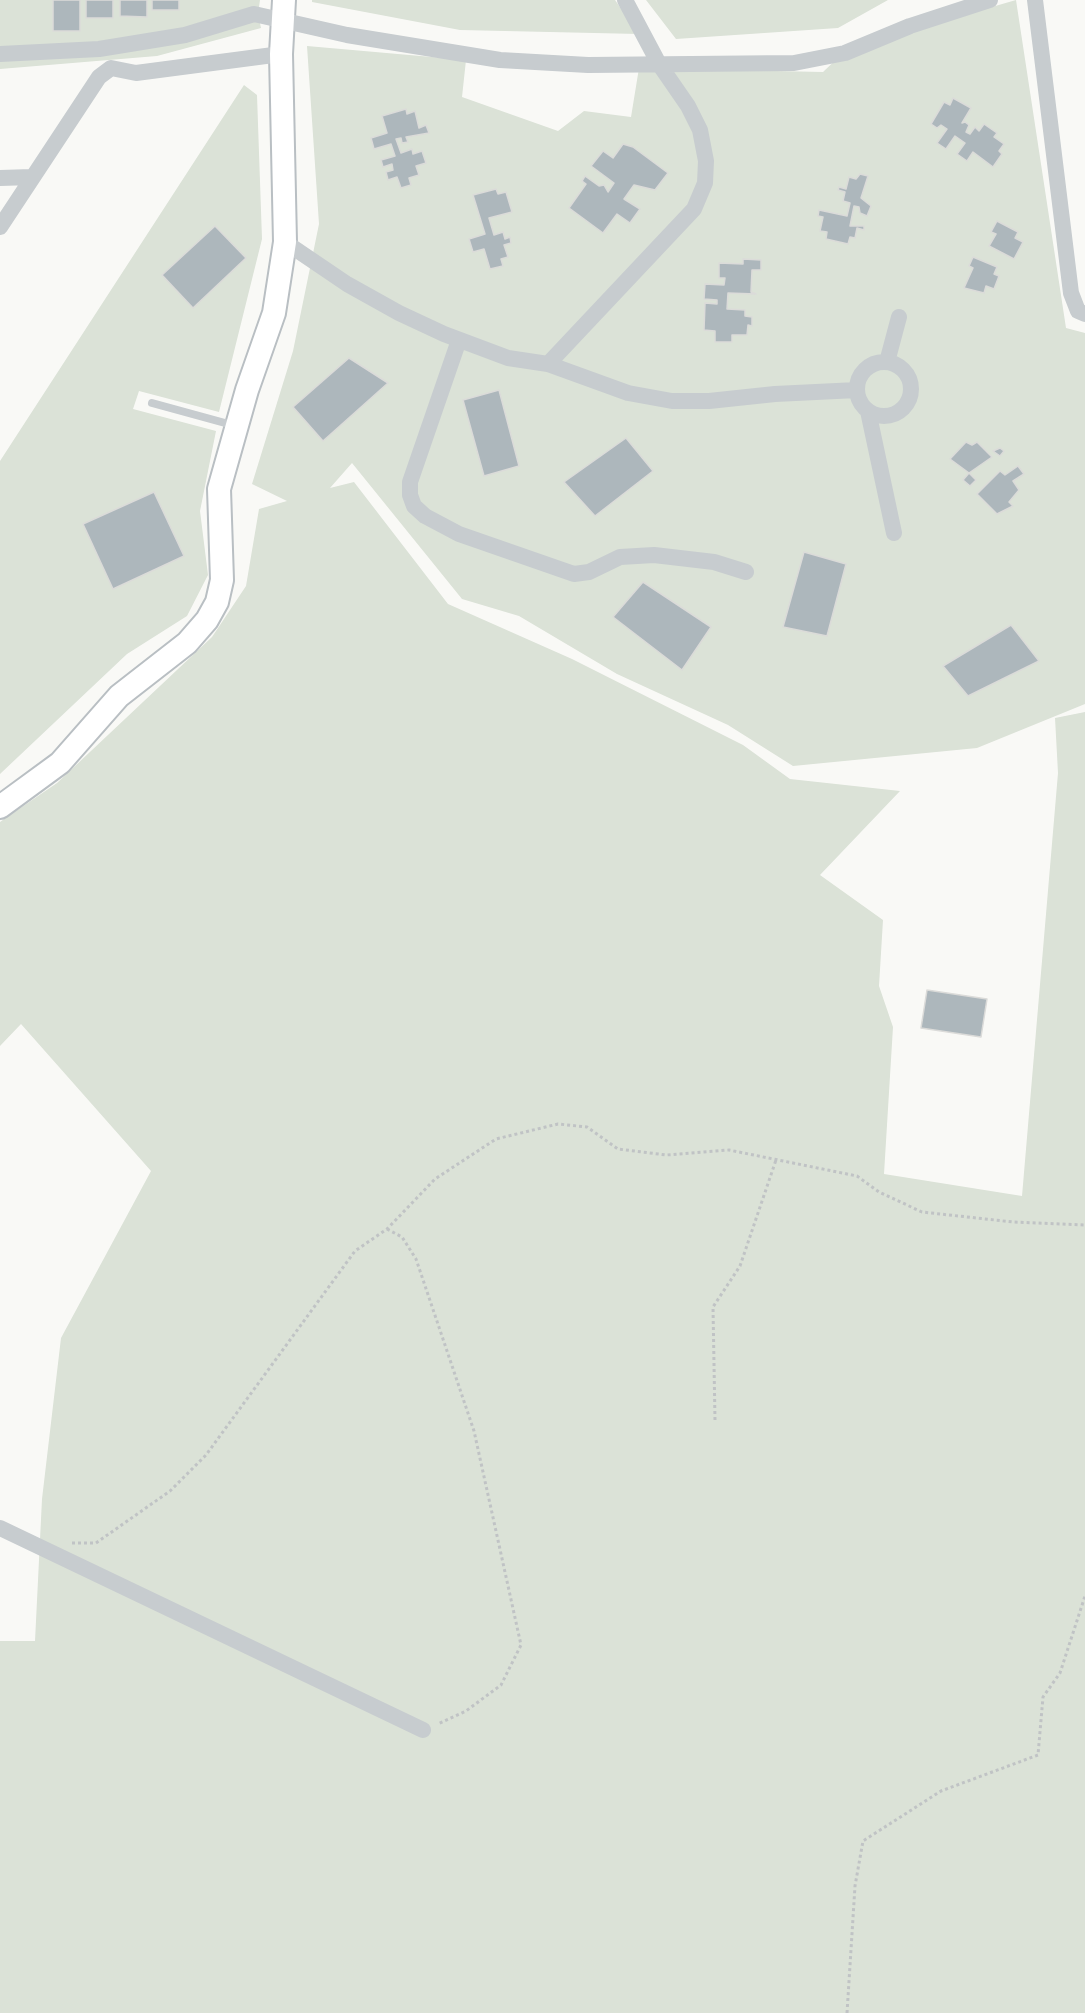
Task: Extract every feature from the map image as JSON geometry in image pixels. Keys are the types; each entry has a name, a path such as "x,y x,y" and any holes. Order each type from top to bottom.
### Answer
{"street":[{"path":"548,364 694,209 705,183 706,160 700,130 688,106 658,64 625,0"},
{"path":"0,54 99,49 185,35 254,14 283,9 346,35 500,60 588,65 771,64 820,59 845,53 910,26 990,0"},
{"path":"1035,0 1071,293 1078,310 1085,314"},
{"path":"0,807 60,763 119,696 187,643 207,620 217,602 222,580 219,489 274,313 285,242 281,54 283,9"},
{"path":"0,227 99,77 111,68 136,73 281,54"},
{"path":"0,178 32,177"},
{"path":"285,242 307,259 378,302 459,340 508,358 548,364 628,393 672,401 709,401 775,394 857,390"},
{"path":"887,362 899,317"},
{"path":"459,340 410,482 410,495 414,506 425,516 459,534 574,574 589,572 620,557 654,555 714,562 746,572"},
{"path":"887,362 898,366 907,375 911,387 910,399 903,409 892,415 879,416 862,405 857,390 861,375 866,369 872,365 887,362"},
{"path":"868,411 894,533"},
{"path":"0,1528 423,1730"}],"lane":[{"path":"152,403 237,426"}],"path":[{"path":"64,1543 96,1543 170,1491 206,1455 355,1251 387,1229 435,1179 496,1139 558,1124 587,1127 618,1149 666,1155 729,1150 856,1176 879,1192 922,1212 1013,1222 1085,1225"},
{"path":"715,1420 713,1307 741,1266 776,1160"},
{"path":"387,1229 402,1237 416,1259 474,1431 521,1645 501,1685 466,1711 423,1730"},
{"path":"847,2013 855,1886 863,1841 941,1791 1038,1755 1043,1696 1060,1672 1085,1596"}],"shaded area":[{"path":"0,0 260,0 258,14 261,28 157,56 0,69"},
{"path":"312,0 615,0 639,34 460,30 312,2"},
{"path":"646,0 888,0 838,28 676,39"},
{"path":"1016,0 1066,328 1085,333 1085,704 977,748 793,766 728,725 617,674 519,616 462,599 352,463 330,488 354,482 448,604 572,659 743,745 790,779 900,791 820,875 883,920 879,986 893,1027 884,1174 1022,1196 1058,773 1055,718 1085,712 1085,2013 0,2013 0,1641 35,1641 42,1499 61,1338 151,1171 21,1024 0,1046 0,822 57,783 212,637 246,586 259,509 287,501 252,484 293,351 319,224 307,46 466,60 462,97 558,131 584,111 631,117 639,68 823,72 847,49"},
{"path":"244,85 257,95 262,239 219,412 139,391 133,409 216,431 200,511 208,575 187,616 127,654 0,774 0,461"}],"building":[{"path":"53,0 80,0 80,31 53,31"},
{"path":"86,0 113,0 113,18 86,18"},
{"path":"120,0 147,0 147,17 120,16"},
{"path":"152,0 179,0 179,10 152,10"},
{"path":"953,98 971,108 962,123 969,125 966,132 970,134 975,127 979,131 984,124 997,133 994,137 1004,144 999,151 1002,154 993,167 973,152 967,161 957,154 965,143 955,136 946,149 937,143 947,129 941,125 937,128 931,124 944,102 950,105"},
{"path":"406,109 407,114 415,111 419,128 426,125 429,133 406,137 408,142 402,143 401,138 396,139 401,153 412,149 413,154 422,151 426,163 416,166 419,175 409,178 411,185 401,188 397,177 388,180 386,172 393,170 392,164 383,167 381,160 395,156 391,144 374,149 371,138 387,133 382,116"},
{"path":"623,144 633,147 668,173 655,190 634,185 624,199 640,209 630,223 617,214 603,233 569,208 586,184 582,181 585,176 599,186 604,185 608,192 614,183 591,166 603,151 613,158"},
{"path":"860,174 868,176 861,198 871,206 867,216 860,213 859,207 854,206 850,226 864,226 864,230 857,228 855,238 850,237 848,244 826,239 827,232 820,231 823,217 818,216 819,210 847,216 850,203 843,201 845,192 838,190 839,187 846,189 849,177 856,179"},
{"path":"496,189 498,194 506,192 512,212 489,218 494,235 503,232 505,239 510,237 511,243 504,245 508,257 501,259 503,266 490,269 484,249 473,252 469,239 485,234 473,195"},
{"path":"997,221 1018,232 1015,238 1023,242 1014,259 989,246 996,234 991,232"},
{"path":"215,226 246,258 193,308 162,275"},
{"path":"973,257 997,267 994,274 999,276 994,289 986,286 984,293 964,288 973,268 969,266"},
{"path":"743,259 761,260 761,270 752,270 751,292 756,294 728,293 727,309 745,310 745,316 752,317 752,326 748,325 747,335 732,335 732,342 715,342 715,331 704,330 705,303 717,304 717,300 704,299 705,284 724,285 725,278 719,278 719,263 743,264"},
{"path":"349,358 388,383 323,441 293,407"},
{"path":"499,390 519,466 484,476 463,400"},
{"path":"626,438 653,471 595,516 564,482"},
{"path":"966,442 972,445 977,442 992,457 969,473 950,459"},
{"path":"1000,448 1004,451 1000,456 993,451"},
{"path":"1018,466 1024,474 1013,481 1019,490 1009,502 1013,506 997,514 977,494 1000,471 1005,475"},
{"path":"969,473 976,480 970,486 963,480"},
{"path":"154,492 184,556 113,589 83,524"},
{"path":"804,552 846,564 827,636 783,627"},
{"path":"643,582 711,627 682,670 613,617"},
{"path":"1011,625 1039,661 968,696 943,666"},
{"path":"927,990 987,999 981,1037 921,1028"}]}
